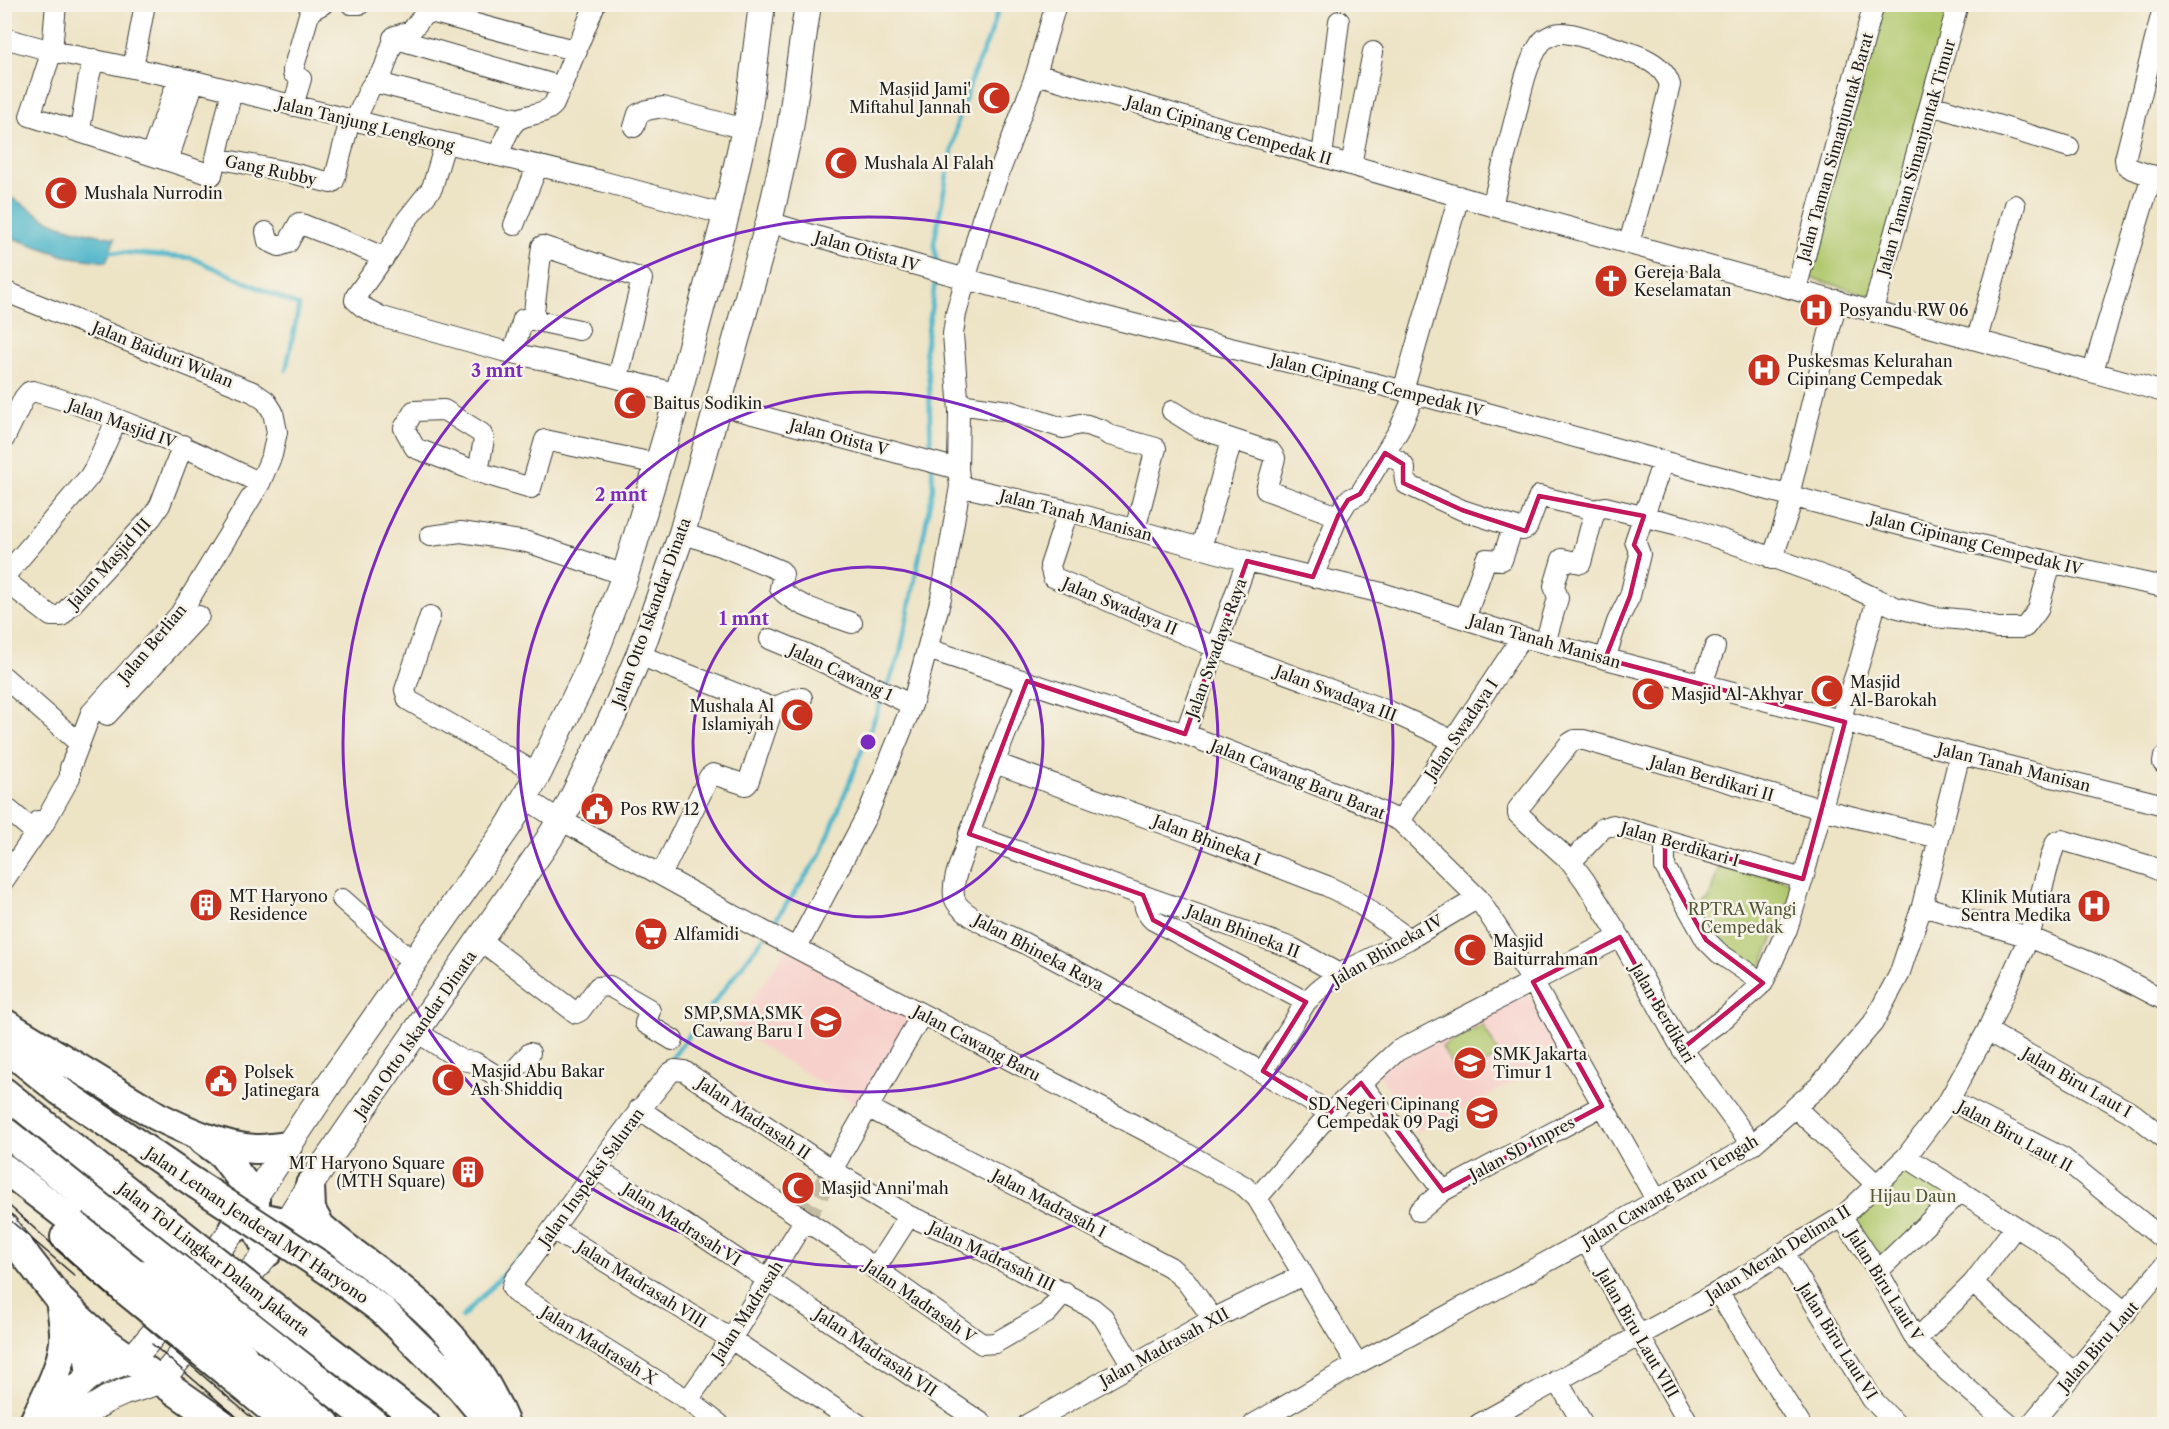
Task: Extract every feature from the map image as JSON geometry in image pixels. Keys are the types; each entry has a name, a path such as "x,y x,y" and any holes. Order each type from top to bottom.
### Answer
{"highway":[{"path":"4,1023 157,1116 183,1128 240,1147 255,1149 288,1146"},
{"name":"Jalan Letnan Jenderal MT Haryono","path":"4,1046 60,1091 326,1269 382,1310 461,1388 491,1425"},
{"name":"Jalan Tol Lingkar Dalam Jakarta","path":"4,1092 425,1425"},
{"path":"183,1128 222,1154 247,1215 255,1225 268,1252"},
{"name":"Jalan Tol Lingkar Dalam Jakarta","path":"4,1131 375,1425"},
{"path":"4,1168 133,1282"},
{"path":"310,1185 311,1210 320,1226 408,1294 441,1327 475,1367 505,1425"},
{"path":"4,1186 133,1282 237,1366 326,1425"},
{"path":"247,1215 287,1222 332,1237"},
{"path":"4,1228 60,1300 84,1323 222,1425"},
{"path":"33,1425 57,1370 64,1345 60,1300"},
{"path":"84,1323 91,1375"},
{"path":"237,1366 289,1425"}],"main road":[{"path":"38,1425 91,1375 132,1359 177,1307 247,1215 288,1146 510,825 538,774 589,669 625,575 658,464 726,215 745,129 762,4"},
{"name":"Jalan Otto Iskandar Dinata","path":"160,1381 268,1252 310,1185 417,1032 560,820 613,716 639,655 682,533 719,405 769,222 790,129 808,4"},
{"path":"75,1425 88,1411 106,1400 160,1381"}],"street":[{"path":"56,4 52,51 30,116 213,173 232,90"},
{"path":"133,68 146,4"},
{"path":"293,106 301,79 292,70 310,11 323,4"},
{"path":"351,4 360,4"},
{"path":"797,947 868,813 912,705 928,649 941,598 959,477 959,404 953,334 965,278 982,219 1036,74 1056,4"},
{"name":"Jalan Taman Simanjuntak Barat","path":"1796,289 1874,4"},
{"name":"Jalan Taman Simanjuntak Timur","path":"1874,310 1959,4"},
{"path":"2093,371 2158,178 2132,169 2126,165 2125,159 2164,4"},
{"path":"498,156 509,130 518,119 552,107 577,51 587,6"},
{"path":"352,120 374,81 384,69 393,38 397,34 411,32 431,8 577,51"},
{"path":"1322,157 1339,21"},
{"path":"1492,206 1534,54 1542,41 1552,35 1558,33 1574,35 1638,55 1660,67 1670,86 1629,243"},
{"name":"Jalan Tanjung Lengkong","path":"4,38 52,51 186,79 538,165 726,215"},
{"path":"393,38 562,87"},
{"path":"1351,165 1374,52"},
{"path":"82,132 80,130 88,81 94,59"},
{"name":"Jalan Cipinang Cempedak II","path":"1036,74 1492,206 2164,392"},
{"path":"160,158 186,79"},
{"path":"374,81 518,119"},
{"path":"1931,105 2069,147"},
{"path":"634,127 638,114 663,107 745,129"},
{"name":"Gang Rubby","path":"213,173 288,172 332,183 352,120"},
{"path":"445,144 432,188 405,222 355,300 382,317 513,353 678,394"},
{"path":"514,225 538,165"},
{"path":"1312,577 1338,516 1348,500 1360,494 1400,430 1459,196"},
{"path":"1977,339 2015,205"},
{"name":"Jalan Otista IV","path":"769,222 915,266 965,278"},
{"path":"266,232 268,241 279,246 288,243 299,223 359,245 384,258"},
{"path":"533,320 542,246 642,279 618,378"},
{"name":"Jalan Cipinang Cempedak IV","path":"965,278 1116,319 1409,392 1791,496 2052,562 2164,587"},
{"name":"Jalan Baiduri Wulan","path":"4,291 253,392 266,401 276,419 278,432 272,455"},
{"path":"1773,559 1791,496 1837,300"},
{"path":"513,353 523,319 579,330"},
{"name":"Jalan Masjid IV","path":"4,439 24,398 33,391 117,419 183,445 260,483"},
{"path":"959,404 1009,411 1063,428 1080,424 1087,425 1109,435 1156,448 1134,530"},
{"name":"Jalan Otista V","path":"719,405 929,461 959,477"},
{"path":"1172,411 1201,429 1273,454 1274,462 1266,487 1268,492 1338,516"},
{"path":"4,579 89,477 117,419"},
{"path":"478,472 531,489 545,440 658,464"},
{"path":"1201,549 1232,440"},
{"name":"Jalan Masjid III","path":"4,579 51,616 61,616 152,517 160,505 183,445"},
{"path":"1385,453 1403,464 1406,484 1454,507 1523,530 1527,528 1539,496 1595,510 1605,507 1687,527 1843,583 1895,607 1934,617 1966,620 1997,628 2025,627 2038,610 2052,562"},
{"name":"Jalan Berlian","path":"4,880 36,832 40,831 70,777 70,768 91,713 191,618 272,455"},
{"path":"1605,659 1617,622 1630,596 1640,554 1635,541 1663,461"},
{"name":"Jalan Tanah Manisan","path":"959,477 1068,512 1201,549 1382,593 1522,637 2164,806"},
{"path":"1545,642 1558,598 1554,586 1562,560 1579,563 1582,561 1595,510"},
{"name":"Jalan Swadaya II","path":"1068,512 1050,566 1053,577 1217,648"},
{"path":"1465,619 1486,559 1502,560 1513,526"},
{"path":"430,536 461,532 527,542 625,575"},
{"path":"682,533 729,549 781,571 783,574 780,588 783,594 796,602 852,623"},
{"name":"Jalan Swadaya Raya","path":"1185,734 1247,561"},
{"path":"1682,1049 1726,1017 1763,983 1787,929 1803,879 1877,599"},
{"path":"430,616 405,690 408,700 538,774"},
{"name":"Jalan Swadaya I","path":"1400,821 1522,637"},
{"name":"Jalan Cawang 1","path":"770,639 912,705"},
{"path":"1702,684 1715,647"},
{"name":"Jalan Swadaya III","path":"1217,648 1391,712 1454,741"},
{"name":"Jalan Cawang Baru Barat","path":"928,649 1185,734 1348,798 1400,821 1478,898 1533,982 1657,1201"},
{"path":"639,655 773,708 802,698"},
{"path":"4,677 79,743"},
{"name":"Jalan Bhineka Raya","path":"1027,681 969,834 956,879 954,897 957,905 964,913 1263,1071 1330,1113"},
{"path":"661,875 709,777 713,774 738,784 748,783 773,708"},
{"name":"Jalan Berdikari II","path":"1517,812 1567,746 1575,740 1584,740 1821,809 1939,838"},
{"name":"Jalan Cawang Baru Tengah","path":"1254,1425 1357,1364 1586,1241 1752,1145 1818,1087 1873,1023 1899,975 1922,906 1960,754"},
{"name":"Jalan Bhineka I","path":"995,763 1187,832 1327,886 1353,899 1409,939"},
{"name":"Jalan Cawang Baru","path":"525,798 560,820 755,926 1163,1140 1244,1186 1257,1198 1357,1364"},
{"path":"4,806 36,832"},
{"name":"Jalan Berdikari","path":"1517,812 1571,862 1592,890 1682,1049 1752,1145"},
{"name":"Jalan Berdikari I","path":"1571,862 1593,837 1607,825 1613,825 1803,879"},
{"name":"Jalan Bhineka II","path":"969,834 1292,948 1339,974"},
{"path":"1665,841 1665,867 1706,940 1719,953 1763,983"},
{"name":"Jalan Merah Delima II","path":"1492,1422 1557,1380 1718,1292 1842,1217 1906,1157 1948,1100 1987,1031 2029,938 2050,856 2058,841 2150,866 2164,873"},
{"name":"Jalan Bhineka II","path":"1143,895 1145,909 1154,920 1306,1002"},
{"name":"Jalan Bhineka IV","path":"1263,1071 1306,1002 1339,974 1409,939 1478,898"},
{"path":"342,899 414,963"},
{"path":"1922,906 2029,938 2101,967 2164,1000"},
{"path":"1257,1198 1330,1113 1397,1051 1620,937"},
{"path":"480,940 576,1013 598,987 609,986 649,1009 645,1023 672,1040"},
{"path":"832,1170 922,1014"},
{"name":"Jalan Biru Laut I","path":"1987,1031 2135,1115 2164,1138"},
{"path":"417,1032 461,1060 474,1062 505,1081 530,1053"},
{"name":"Jalan Inspeksi Saluran","path":"512,1287 514,1281 554,1230 639,1109 670,1072 675,1070"},
{"name":"Jalan Madrasah II","path":"675,1070 684,1071 832,1170"},
{"path":"1361,1083 1443,1191"},
{"name":"Jalan Biru Laut II","path":"1948,1100 2063,1158 2164,1240"},
{"name":"Jalan SD Inpres","path":"1419,1210 1443,1191 1602,1106"},
{"name":"Jalan Madrasah I","path":"867,1107 1170,1267 1183,1276 1214,1319"},
{"path":"1796,1107 1877,1185"},
{"name":"Jalan Madrasah V","path":"639,1109 985,1345 995,1343 1047,1313 1065,1292"},
{"path":"1906,1157 2045,1245 2126,1313"},
{"name":"Jalan Madrasah VI","path":"596,1169 680,1221 768,1280"},
{"name":"Jalan Madrasah III","path":"832,1170 909,1216 945,1231 1092,1308 1103,1317 1132,1365"},
{"path":"1878,1271 1961,1191"},
{"path":"875,1269 909,1216"},
{"name":"Jalan Biru Laut V","path":"1842,1217 1878,1271 1916,1340 1948,1372 2009,1425"},
{"name":"Jalan Madrasah","path":"688,1400 731,1339 804,1221"},
{"path":"1916,1340 1973,1283 2015,1227"},
{"name":"Jalan Madrasah VIII","path":"554,1230 731,1339 858,1425"},
{"name":"Jalan Biru Laut VIII","path":"1586,1241 1689,1425"},
{"name":"Jalan Biru Laut VI","path":"1784,1253 1872,1399 1896,1425"},
{"name":"Jalan Biru Laut","path":"2031,1425 2164,1266"},
{"name":"Jalan Madrasah XII","path":"1028,1425 1214,1319 1304,1275"},
{"name":"Jalan Madrasah VII","path":"768,1280 983,1425"},
{"path":"1973,1283 2074,1373"},
{"name":"Jalan Madrasah X","path":"512,1287 517,1294 688,1400 719,1425"},
{"path":"1718,1292 1800,1425"},
{"path":"1557,1380 1583,1425"}],"highlighted area":[{"path":"1385,453 1403,464 1403,483 1462,510 1526,531 1539,496 1644,516 1634,545 1640,554 1630,596 1605,659 1845,722 1803,879 1665,841 1665,867 1706,940 1763,983 1682,1049 1620,937 1533,982 1602,1106 1443,1191 1361,1083 1330,1113 1263,1071 1306,1002 1153,920 1143,895 969,834 1027,681 1185,734 1247,561 1313,577 1338,516 1348,500 1360,494"}],"shaded area":[{"name":"SMP,SMA,SMK Cawang Baru I","path":"788,947 919,1017 863,1109 733,1028"},
{"name":"SMK Jakarta Timur 1","path":"1527,992 1562,1057 1416,1133 1377,1070"}],"green space":[{"path":"1877,5 1955,5 1874,297 1802,275"},
{"name":"RPTRA Wangi Cempedak","path":"1720,863 1796,883 1757,977 1713,945 1690,909 1709,899"},
{"path":"1483,1025 1500,1056 1459,1078 1442,1047"},
{"name":"Hijau Daun","path":"1909,1161 1955,1192 1879,1268 1849,1217"}],"water":[{"path":"5,195 53,223 115,238 106,262 65,256 7,236 5,233"}],"waterway":[{"path":"937,264 934,243 957,124 1000,4"},
{"path":"104,251 192,258 299,306 286,370"},
{"path":"931,455 929,381 925,350 936,276"},
{"path":"887,687 900,654 933,488 932,466"},
{"path":"770,928 821,854 883,697"},
{"path":"665,1067 764,937"},
{"path":"462,1317 520,1257"}],"tunnel":[{"path":"804,1221 832,1170"}],"tram line":[{"path":"4,1201 259,1424"},
{"path":"4,1215 75,1276"},
{"path":"152,1344 245,1424"}],"place":[{"name":"Masjid Jami' Miftahul Jannah","path":"994,98"},
{"name":"Mushala Al Falah","path":"841,163"},
{"name":"Mushala Nurrodin","path":"61,193"},
{"name":"Gereja Bala Keselamatan","path":"1611,281"},
{"name":"Posyandu RW 06","path":"1816,310"},
{"name":"Puskesmas Kelurahan Cipinang Cempedak","path":"1764,370"},
{"name":"Baitus Sodikin","path":"630,403"},
{"name":"Masjid Al-Barokah","path":"1827,691"},
{"name":"Masjid Al-Akhyar","path":"1648,694"},
{"name":"Mushala Al Islamiyah","path":"797,715"},
{"name":"Pos RW 12","path":"597,809"},
{"name":"MT Haryono Residence","path":"206,905"},
{"name":"Klinik Mutiara Sentra Medika","path":"2094,906"},
{"name":"Alfamidi","path":"651,934"},
{"name":"Masjid Baiturrahman","path":"1470,950"},
{"name":"SMP,SMA,SMK Cawang Baru I","path":"826,1022"},
{"name":"SMK Jakarta Timur 1","path":"1470,1063"},
{"name":"Masjid Abu Bakar Ash Shiddiq","path":"448,1080"},
{"name":"Polsek Jatinegara","path":"221,1081"},
{"name":"SD Negeri Cipinang Cempedak 09 Pagi","path":"1482,1113"},
{"name":"MT Haryono Square (MTH Square)","path":"468,1172"},
{"name":"Masjid Anni'mah","path":"798,1188"}]}
